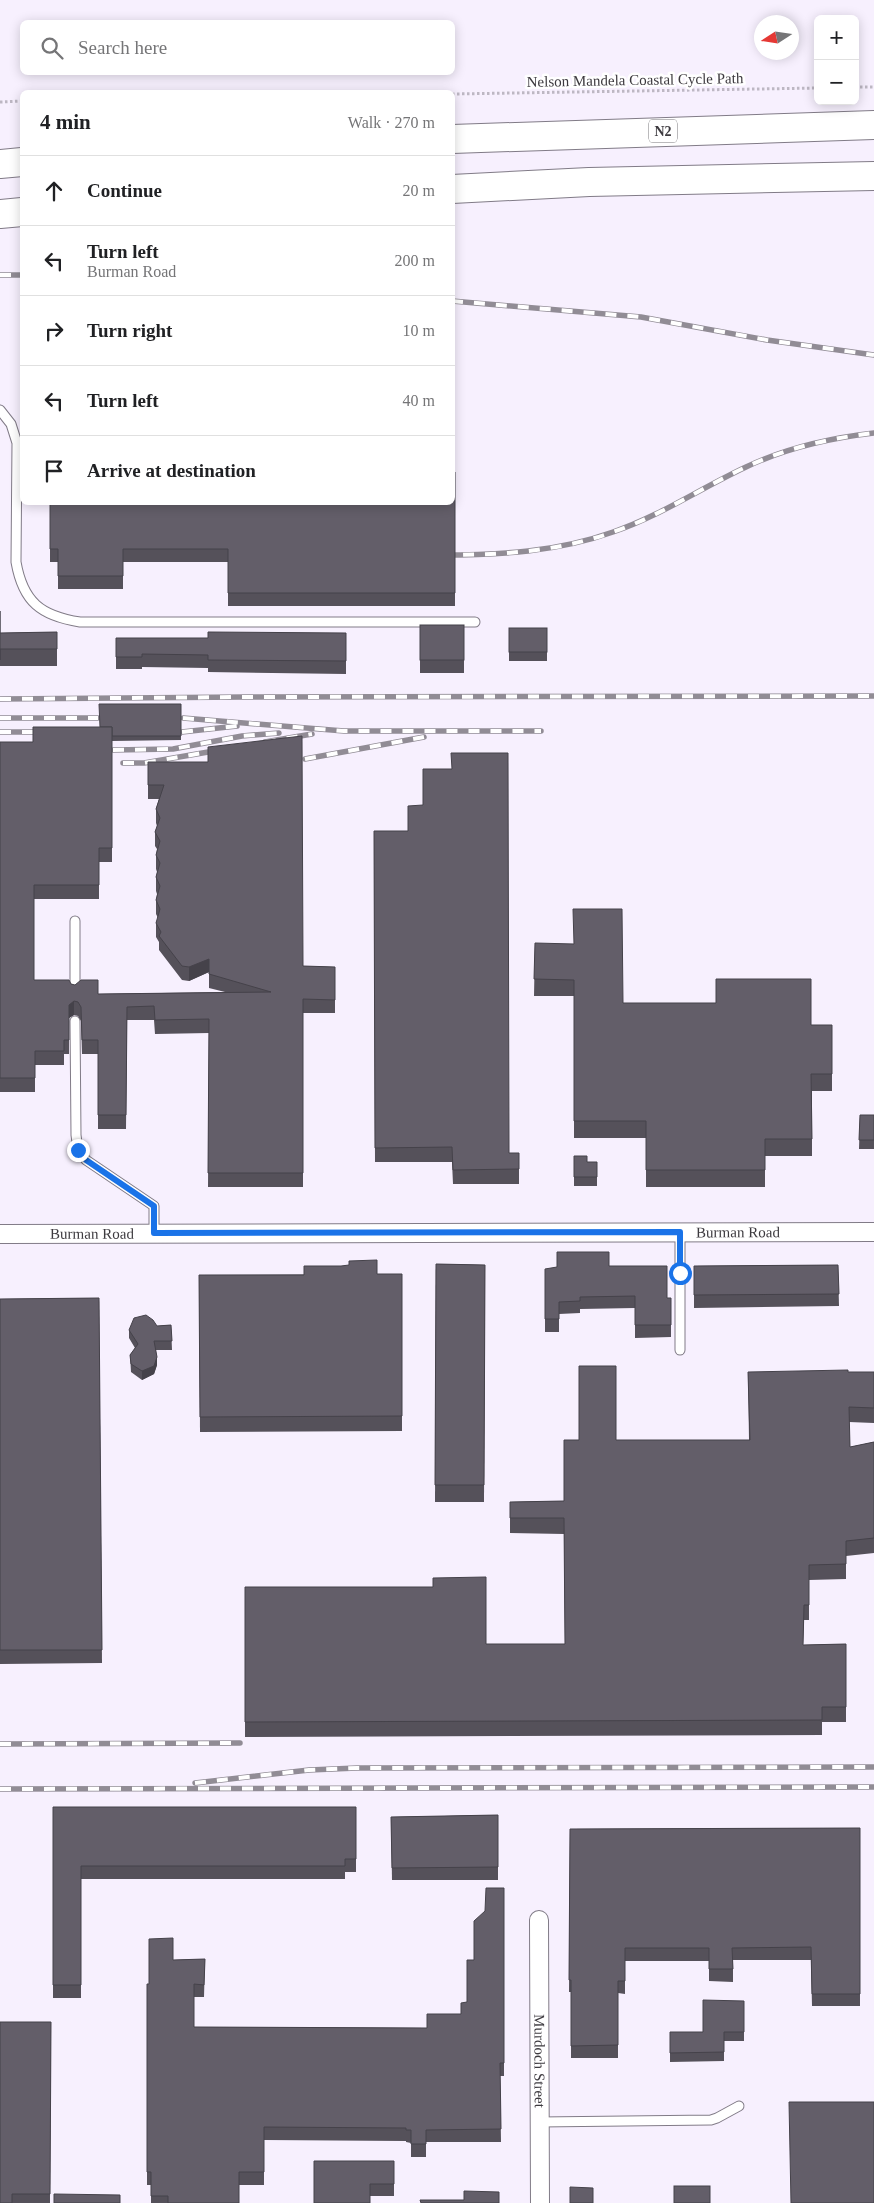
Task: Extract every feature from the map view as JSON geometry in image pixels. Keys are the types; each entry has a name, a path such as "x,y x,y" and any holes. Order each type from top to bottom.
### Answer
{"highway":[{"name":"N2","path":"455,138 874,125"},
{"path":"0,164 20,162"},
{"path":"455,189 589,182 874,176"},
{"path":"0,214 20,212"}],"street":[{"name":"Burman Road","path":"0,1234 874,1232"},
{"name":"Murdoch Street","path":"539,1920 540,2203"}],"lane":[{"path":"0,410 11,424 16,443 16,562 18,574 22,586 33,604 40,610 58,618 80,622 475,622"},
{"path":"75,921 75,993"},
{"path":"75,1021 76,1135 78,1150 86,1160 154,1206 154,1233"},
{"path":"680,1232 680,1350"},
{"path":"540,2122 711,2120 739,2106"}],"path":[{"path":"859,87 874,87"},
{"name":"Nelson Mandela Coastal Cycle Path","path":"455,94 814,88"},
{"path":"0,102 20,101"}],"building":[{"path":"50,505 455,505 455,593 228,593 228,549 123,549 123,576 58,576 58,549 50,549"},
{"path":"420,625 464,625 464,660 420,660"},
{"path":"509,628 547,628 547,652 509,652"},
{"path":"57,632 57,649 0,649 0,633"},
{"path":"208,632 346,633 346,661 208,660 208,655 142,654 142,657 116,657 116,638 208,638"},
{"path":"99,704 181,704 181,736 112,736 112,727 100,727"},
{"path":"33,727 112,727 112,848 99,848 99,885 34,885 34,980 69,980 71,984 75,985 81,980 98,980 98,994 271,992 209,974 209,959 189,967 182,966 159,936 161,932 156,923 160,909 156,900 160,886 156,877 160,863 156,855 160,841 155,832 160,818 156,809 164,785 148,785 148,762 208,762 208,747 302,736 303,966 335,967 335,1000 303,999 303,1173 208,1173 209,1019 155,1020 154,1006 127,1007 126,1115 98,1115 98,1040 82,1040 81,1007 78,1002 74,1001 69,1005 69,1040 64,1040 64,1051 35,1051 35,1078 0,1078 0,742 33,742"},
{"path":"451,753 508,753 509,1153 519,1153 519,1169 453,1170 452,1147 375,1148 374,831 408,831 408,806 423,805 423,769 452,769"},
{"path":"573,909 622,909 623,1003 716,1003 716,979 811,979 811,1025 832,1025 832,1074 811,1074 812,1139 765,1139 765,1170 646,1170 646,1121 574,1121 574,980 534,979 535,943 574,944"},
{"path":"860,1115 874,1115 874,1140 859,1140"},
{"path":"574,1156 587,1156 587,1162 597,1162 597,1177 574,1177"},
{"path":"557,1252 609,1252 609,1266 667,1266 667,1298 671,1298 671,1325 635,1325 635,1296 580,1297 580,1301 559,1302 559,1319 545,1319 545,1269 557,1267"},
{"path":"377,1260 377,1274 402,1274 402,1416 200,1417 199,1275 304,1275 304,1266 341,1266 349,1265 349,1261"},
{"path":"436,1264 485,1265 484,1485 435,1485"},
{"path":"838,1265 839,1294 694,1295 694,1266"},
{"path":"99,1298 102,1650 0,1650 0,1299"},
{"path":"146,1315 157,1326 171,1325 172,1341 154,1341 157,1357 154,1366 142,1371 131,1364 130,1355 138,1344 129,1330 134,1318"},
{"path":"579,1366 616,1366 616,1440 750,1440 748,1372 848,1370 848,1372 874,1372 874,1408 849,1407 850,1447 874,1442 874,1538 846,1541 846,1564 809,1565 809,1605 804,1605 803,1645 846,1644 846,1707 822,1707 822,1720 245,1722 245,1587 433,1587 433,1578 486,1577 486,1644 565,1644 564,1518 510,1518 510,1502 564,1501 564,1440 579,1440"},
{"path":"53,1807 356,1807 356,1859 345,1859 345,1866 81,1866 81,1985 53,1985"},
{"path":"498,1815 498,1867 392,1868 391,1817"},
{"path":"860,1828 860,1994 812,1994 811,1947 732,1948 733,1969 709,1969 709,1948 625,1948 625,1981 618,1981 618,2045 571,2046 571,1980 569,1980 570,1829"},
{"path":"486,1888 504,1888 504,2063 500,2063 501,2129 426,2130 426,2144 411,2144 411,2130 406,2130 406,2128 264,2127 264,2172 239,2172 239,2203 168,2203 168,2196 151,2196 151,2172 147,2172 147,1984 149,1984 149,1939 173,1938 173,1960 205,1959 204,1985 194,1984 194,2027 427,2028 427,2014 461,2014 461,2003 467,2002 467,1960 474,1960 474,1921 485,1911"},
{"path":"703,2000 744,2001 744,2032 724,2032 724,2052 670,2053 670,2032 703,2032"},
{"path":"0,2022 51,2022 50,2194 12,2194 12,2203 0,2203"},
{"path":"789,2102 874,2102 874,2203 791,2203"},
{"path":"314,2161 394,2161 394,2184 370,2184 370,2203 314,2203"},
{"path":"674,2186 710,2186 710,2203 674,2203"},
{"path":"570,2187 593,2188 593,2203 570,2203"},
{"path":"464,2191 499,2192 499,2203 421,2203 420,2200 464,2200"},
{"path":"54,2194 120,2195 120,2203 54,2203"}],"railway":[{"path":"0,275 20,275"},
{"path":"455,301 641,317 767,340 874,355"},
{"path":"441,555 528,551 592,539 647,518 761,460 792,449 825,441 874,433"},
{"path":"0,699 874,696"},
{"path":"0,718 98,718"},
{"path":"183,718 344,731 541,731"},
{"path":"182,732 237,726"},
{"path":"0,732 46,732"},
{"path":"113,750 173,749 242,736 279,733"},
{"path":"265,742 312,734"},
{"path":"305,759 424,737"},
{"path":"123,763 144,763 220,750"},
{"path":"0,1744 240,1743"},
{"path":"195,1783 309,1770 357,1768 874,1767"},
{"path":"0,1789 874,1787"}],"route":[{"path":"78,1150 86,1160 154,1206 154,1233 452,1234 680,1232 680,1273"}]}
